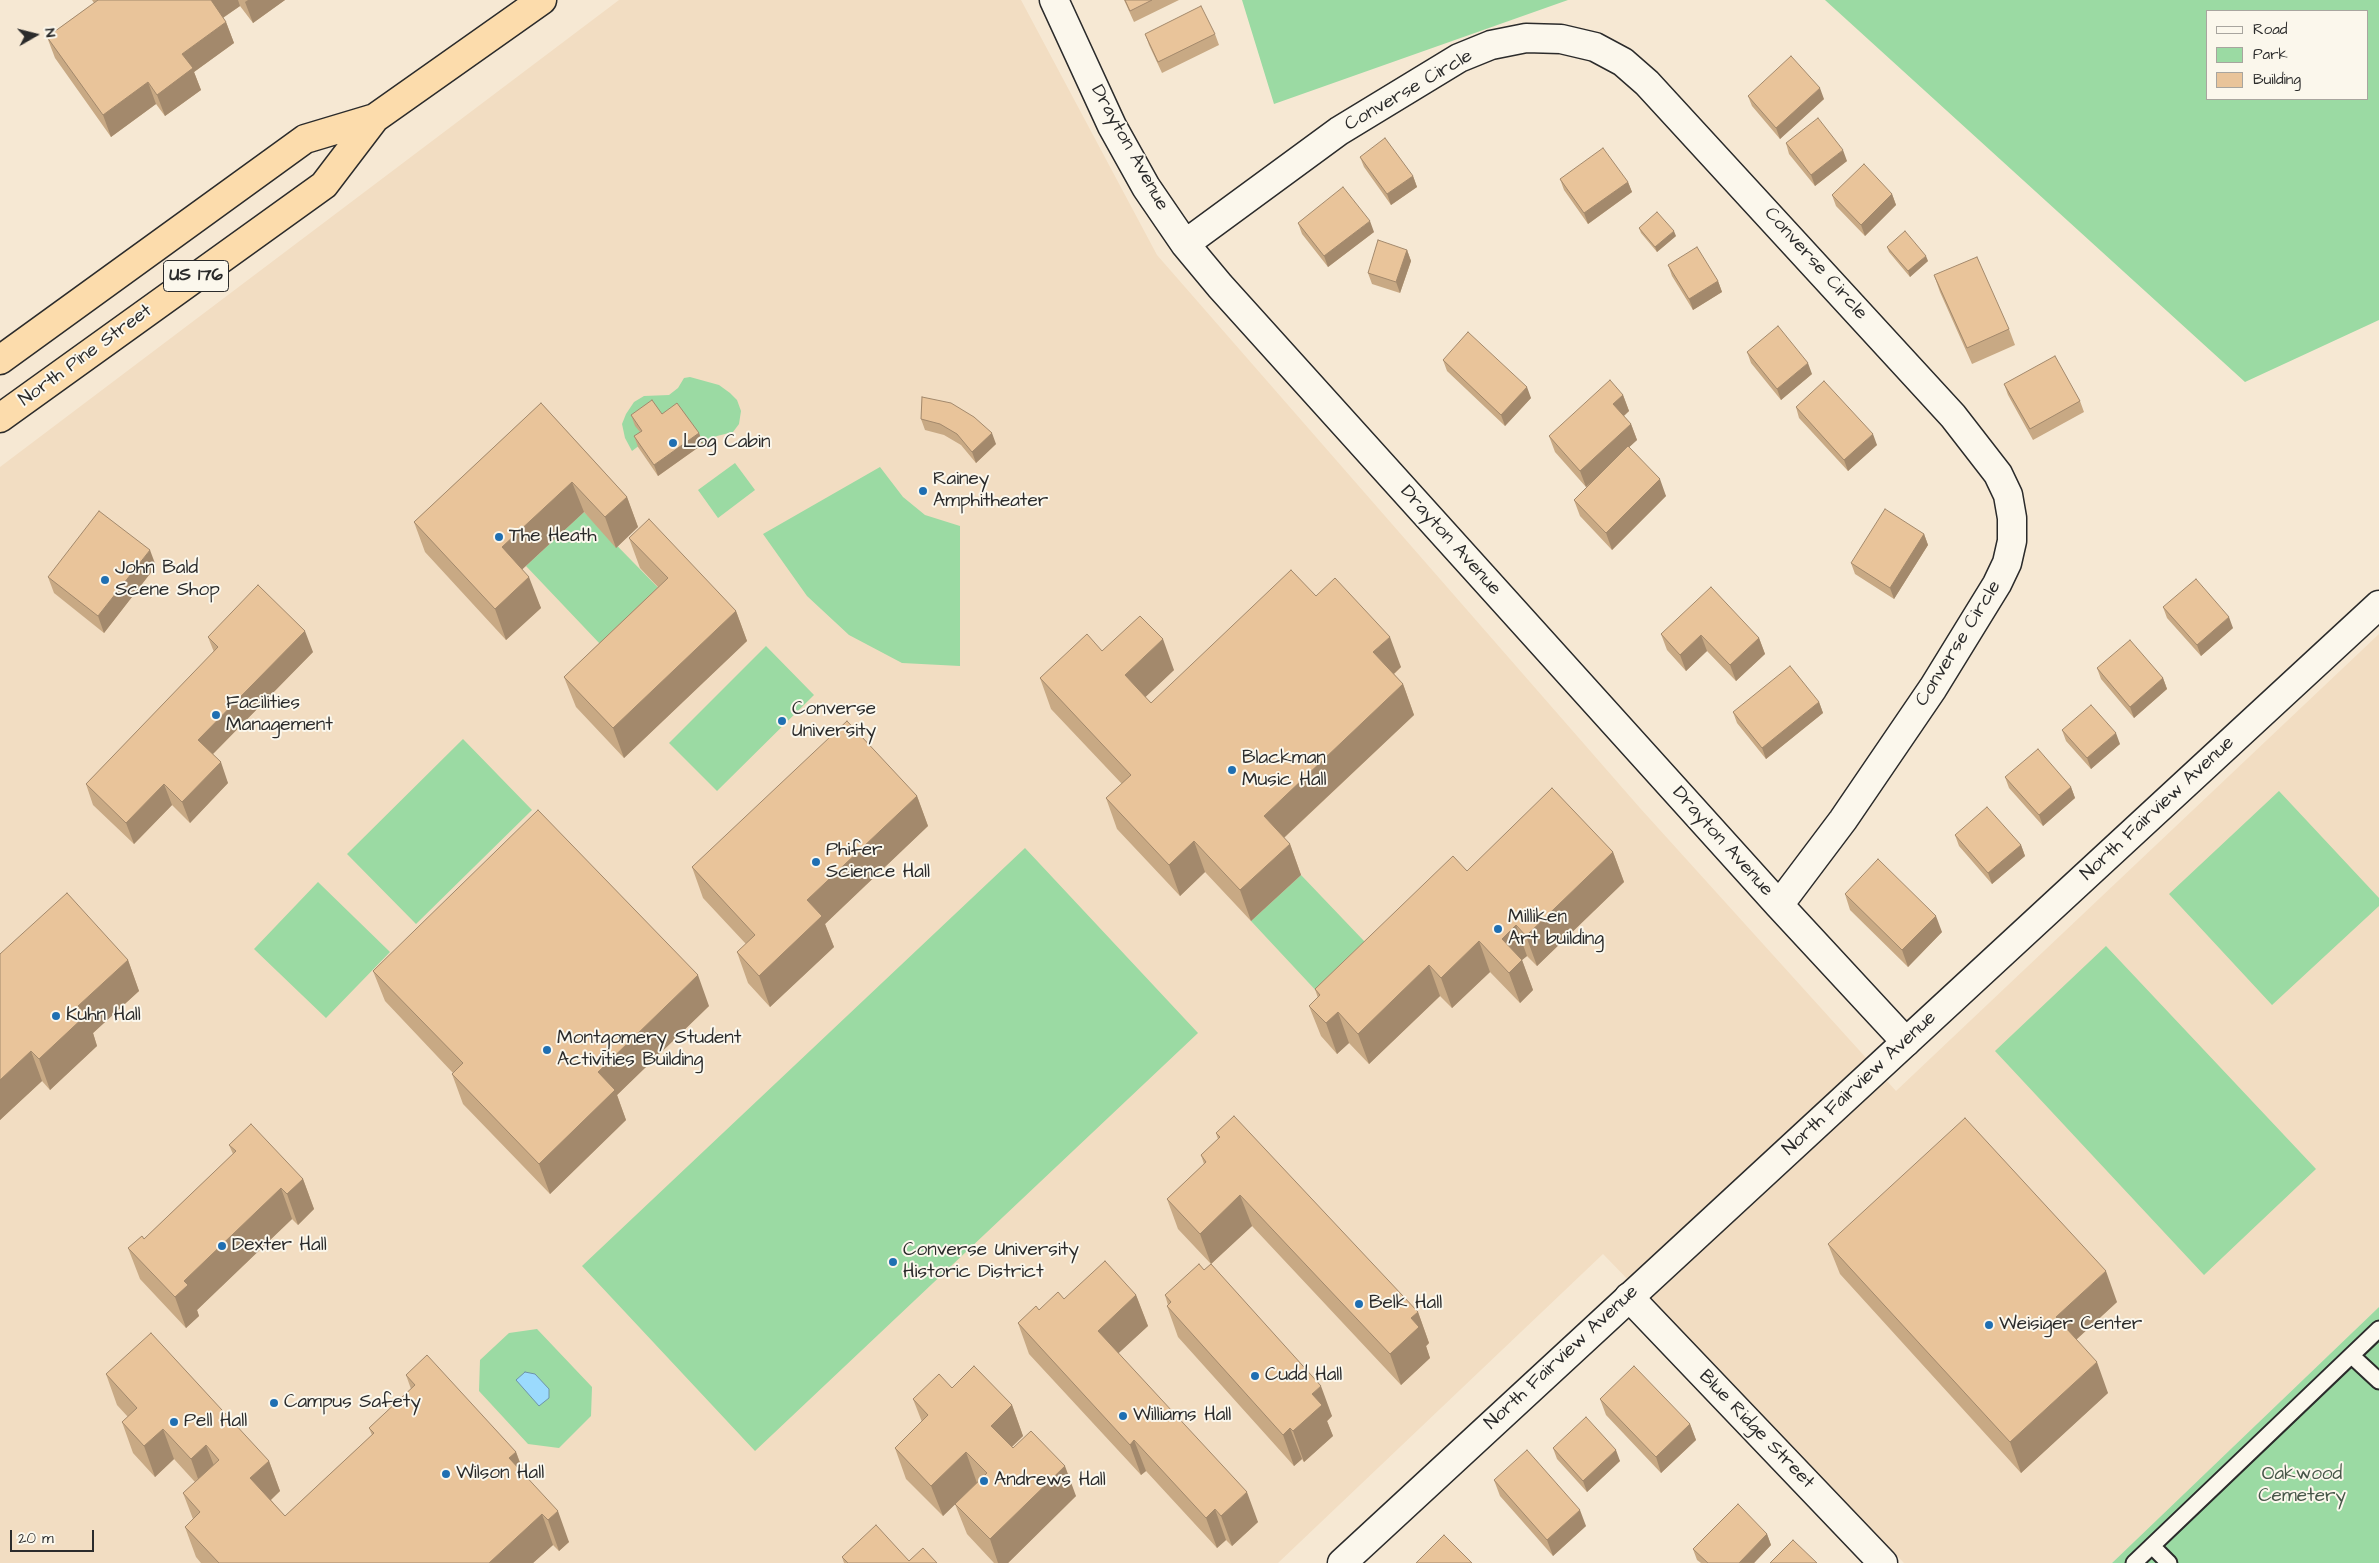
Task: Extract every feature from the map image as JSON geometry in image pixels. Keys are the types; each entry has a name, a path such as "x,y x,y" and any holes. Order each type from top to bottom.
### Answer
{"highway":[{"name":"North Pine Street","path":"0,418 324,185 375,118 542,0"},
{"name":"North Pine Street","path":"0,360 305,139 375,118"}],"street":[{"name":"Drayton Avenue","path":"1054,0 1112,126 1146,187 1185,244 1226,294 1906,1042"},
{"name":"Converse Circle","path":"1185,244 1339,132 1459,58 1491,45 1526,38 1561,39 1595,47 1623,62 1647,83 1947,409 1998,474 2008,495 2012,518 2012,541 2007,563 1997,584 1928,696 1843,820 1779,904"},
{"name":"North Fairview Avenue","path":"1342,1563 2379,605"},
{"name":"Blue Ridge Street","path":"1629,1297 1883,1563"}],"lane":[{"path":"2134,1563 2379,1329"},
{"path":"2352,1356 2379,1381"},
{"path":"2152,1546 2169,1563"}],"shaded area":[{"name":"Converse University","path":"619,0 1021,0 1157,255 1640,808 1896,1091 2379,634 2379,1307 2112,1563 1904,1563 1603,1254 1278,1563 0,1563 0,467"}],"green space":[{"path":"1242,0 1568,0 1274,104"},
{"path":"1825,0 2379,0 2379,320 2245,382"},
{"path":"690,377 719,385 737,400 741,411 739,424 733,432 717,436 703,444 681,414 632,451 625,438 622,424 634,402 644,396 669,395 678,388 684,378"},
{"path":"735,463 755,490 718,518 698,490"},
{"path":"880,467 903,497 925,515 960,526 960,666 902,663 849,635 807,596 763,534"},
{"path":"584,512 679,609 620,665 526,566"},
{"path":"766,646 814,695 717,791 669,743"},
{"path":"463,739 532,810 416,924 347,854"},
{"path":"2279,791 2379,898 2379,906 2272,1005 2169,894"},
{"path":"1025,848 1198,1033 755,1451 582,1266"},
{"path":"1301,875 1385,963 1335,1011 1251,921"},
{"path":"318,882 390,952 326,1018 254,949"},
{"path":"2106,946 2316,1169 2204,1275 1995,1051"},
{"name":"Oakwood Cemetery","path":"2379,1307 2379,1563 2112,1563"},
{"path":"537,1329 592,1387 591,1416 559,1448 528,1444 479,1391 480,1360 509,1333"}],"water":[{"path":"525,1372 535,1374 549,1389 549,1398 539,1406 516,1380"}],"building":[{"path":"98,0 211,0 226,22 182,54 193,68 157,95 148,82 103,115 47,37"},
{"path":"1125,0 1152,0 1130,11"},
{"path":"1201,6 1215,34 1158,62 1145,34"},
{"path":"1791,56 1820,88 1776,128 1748,96"},
{"path":"1818,118 1843,150 1811,175 1786,143"},
{"path":"1385,138 1413,176 1387,194 1360,157"},
{"path":"1603,148 1628,182 1584,213 1560,179"},
{"path":"1864,164 1892,194 1861,225 1832,195"},
{"path":"1343,187 1370,221 1324,256 1298,223"},
{"path":"1657,212 1674,231 1655,247 1639,228"},
{"path":"1905,231 1926,256 1908,271 1887,247"},
{"path":"1378,240 1407,250 1396,282 1368,273"},
{"path":"1697,247 1718,281 1689,299 1668,265"},
{"path":"1977,257 2009,329 1967,348 1934,275"},
{"path":"1778,326 1808,363 1777,389 1747,352"},
{"path":"1468,332 1527,387 1501,415 1443,360"},
{"path":"2055,356 2080,401 2030,429 2004,384"},
{"path":"1610,380 1623,395 1613,404 1631,424 1580,471 1549,436"},
{"path":"1824,381 1873,434 1844,460 1796,407"},
{"path":"922,397 951,403 974,417 992,433 972,452 957,434 940,424 921,419"},
{"name":"Log Cabin","path":"652,400 662,414 677,403 699,433 654,465 634,436 642,431 631,415"},
{"name":"The Heath","path":"541,403 627,497 605,517 572,482 502,547 529,577 495,609 414,522"},
{"path":"1628,446 1660,479 1606,533 1574,500"},
{"path":"1885,509 1924,534 1890,588 1851,563"},
{"name":"John Bald Scene Shop","path":"99,511 150,550 98,616 48,577"},
{"path":"649,519 736,611 613,728 564,677 668,578 629,538"},
{"name":"Blackman Music Hall","path":"1291,570 1316,596 1335,578 1390,637 1373,652 1403,684 1264,816 1290,844 1240,890 1194,841 1169,865 1106,798 1131,775 1040,678 1087,634 1102,651 1140,616 1163,639 1125,675 1151,703"},
{"path":"2196,579 2229,617 2197,645 2163,607"},
{"name":"Facilities Management","path":"258,585 305,631 198,740 221,762 182,802 164,784 126,823 86,784 218,647 208,637"},
{"path":"1711,587 1759,638 1730,665 1701,635 1680,655 1661,634"},
{"path":"2130,640 2163,678 2130,707 2097,668"},
{"path":"1790,666 1819,702 1762,748 1733,712"},
{"path":"2091,705 2116,733 2087,758 2062,730"},
{"name":"Phifer Science Hall","path":"847,721 917,796 807,900 822,916 759,976 737,952 755,935 692,867"},
{"path":"2038,749 2071,787 2039,815 2005,777"},
{"path":"1552,788 1613,852 1526,936 1516,925 1502,939 1522,960 1509,973 1479,941 1441,978 1429,965 1358,1034 1338,1012 1326,1023 1309,1006 1320,995 1315,989 1453,856 1467,871"},
{"path":"1987,807 2021,845 1988,873 1955,835"},
{"name":"Montgomery Student Activities Building","path":"538,810 698,975 598,1072 615,1090 539,1164 452,1074 463,1063 373,971"},
{"path":"1878,859 1936,916 1902,950 1845,894"},
{"name":"Kuhn Hall","path":"67,893 128,960 78,1006 86,1015 39,1059 31,1051 0,1080 0,954"},
{"name":"Belk Hall","path":"1234,1116 1418,1312 1411,1318 1419,1327 1390,1354 1240,1195 1200,1234 1167,1199 1206,1162 1201,1155 1220,1137 1216,1133"},
{"name":"Weisiger Center","path":"1965,1118 2106,1271 2056,1317 2097,1362 2010,1442 1828,1244"},
{"path":"251,1124 303,1179 287,1194 281,1188 184,1281 188,1285 175,1297 128,1248 142,1236 144,1239 236,1151 229,1145"},
{"name":"Williams Hall","path":"1105,1261 1136,1295 1098,1331 1247,1492 1221,1516 1215,1509 1206,1518 1134,1440 1130,1445 1018,1323 1036,1306 1039,1310 1058,1292 1064,1299"},
{"name":"Cudd Hall","path":"1199,1264 1204,1270 1211,1264 1321,1386 1312,1394 1322,1405 1293,1431 1290,1428 1283,1435 1167,1306 1171,1302 1165,1295"},
{"path":"151,1333 269,1461 250,1478 285,1516 374,1433 369,1428 415,1385 406,1375 427,1355 516,1452 509,1458 558,1511 548,1520 542,1514 489,1563 219,1563 185,1527 200,1512 183,1493 219,1460 206,1445 191,1459 163,1429 144,1446 122,1422 137,1408 106,1374"},
{"path":"974,1366 1012,1405 991,1426 1013,1448 1031,1431 1065,1466 990,1539 955,1504 987,1473 966,1452 931,1486 895,1448 928,1415 913,1399 939,1374 952,1388"},
{"path":"1634,1366 1690,1424 1656,1457 1600,1399"},
{"path":"1586,1417 1616,1450 1583,1481 1553,1448"},
{"path":"1527,1450 1580,1510 1547,1540 1494,1480"},
{"path":"1738,1504 1767,1534 1739,1563 1708,1563 1693,1549"},
{"path":"876,1525 909,1561 923,1548 937,1563 848,1563 842,1557"},
{"path":"1444,1535 1472,1563 1416,1563"},
{"path":"1793,1540 1817,1563 1770,1563"}],"place":[{"name":"Log Cabin","path":"673,443"},
{"name":"Rainey Amphitheater","path":"923,491"},
{"name":"The Heath","path":"499,537"},
{"name":"John Bald Scene Shop","path":"105,580"},
{"name":"Facilities Management","path":"216,715"},
{"name":"Converse University","path":"782,721"},
{"name":"Blackman Music Hall","path":"1232,770"},
{"name":"Phifer Science Hall","path":"816,862"},
{"name":"Milliken Art building","path":"1498,929"},
{"name":"Kuhn Hall","path":"56,1016"},
{"name":"Montgomery Student Activities Building","path":"547,1050"},
{"name":"Dexter Hall","path":"222,1246"},
{"name":"Converse University Historic District","path":"893,1262"},
{"name":"Belk Hall","path":"1359,1304"},
{"name":"Weisiger Center","path":"1989,1325"},
{"name":"Cudd Hall","path":"1255,1376"},
{"name":"Campus Safety","path":"274,1403"},
{"name":"Williams Hall","path":"1123,1416"},
{"name":"Pell Hall","path":"174,1422"},
{"name":"Wilson Hall","path":"446,1474"},
{"name":"Andrews Hall","path":"984,1481"}]}
